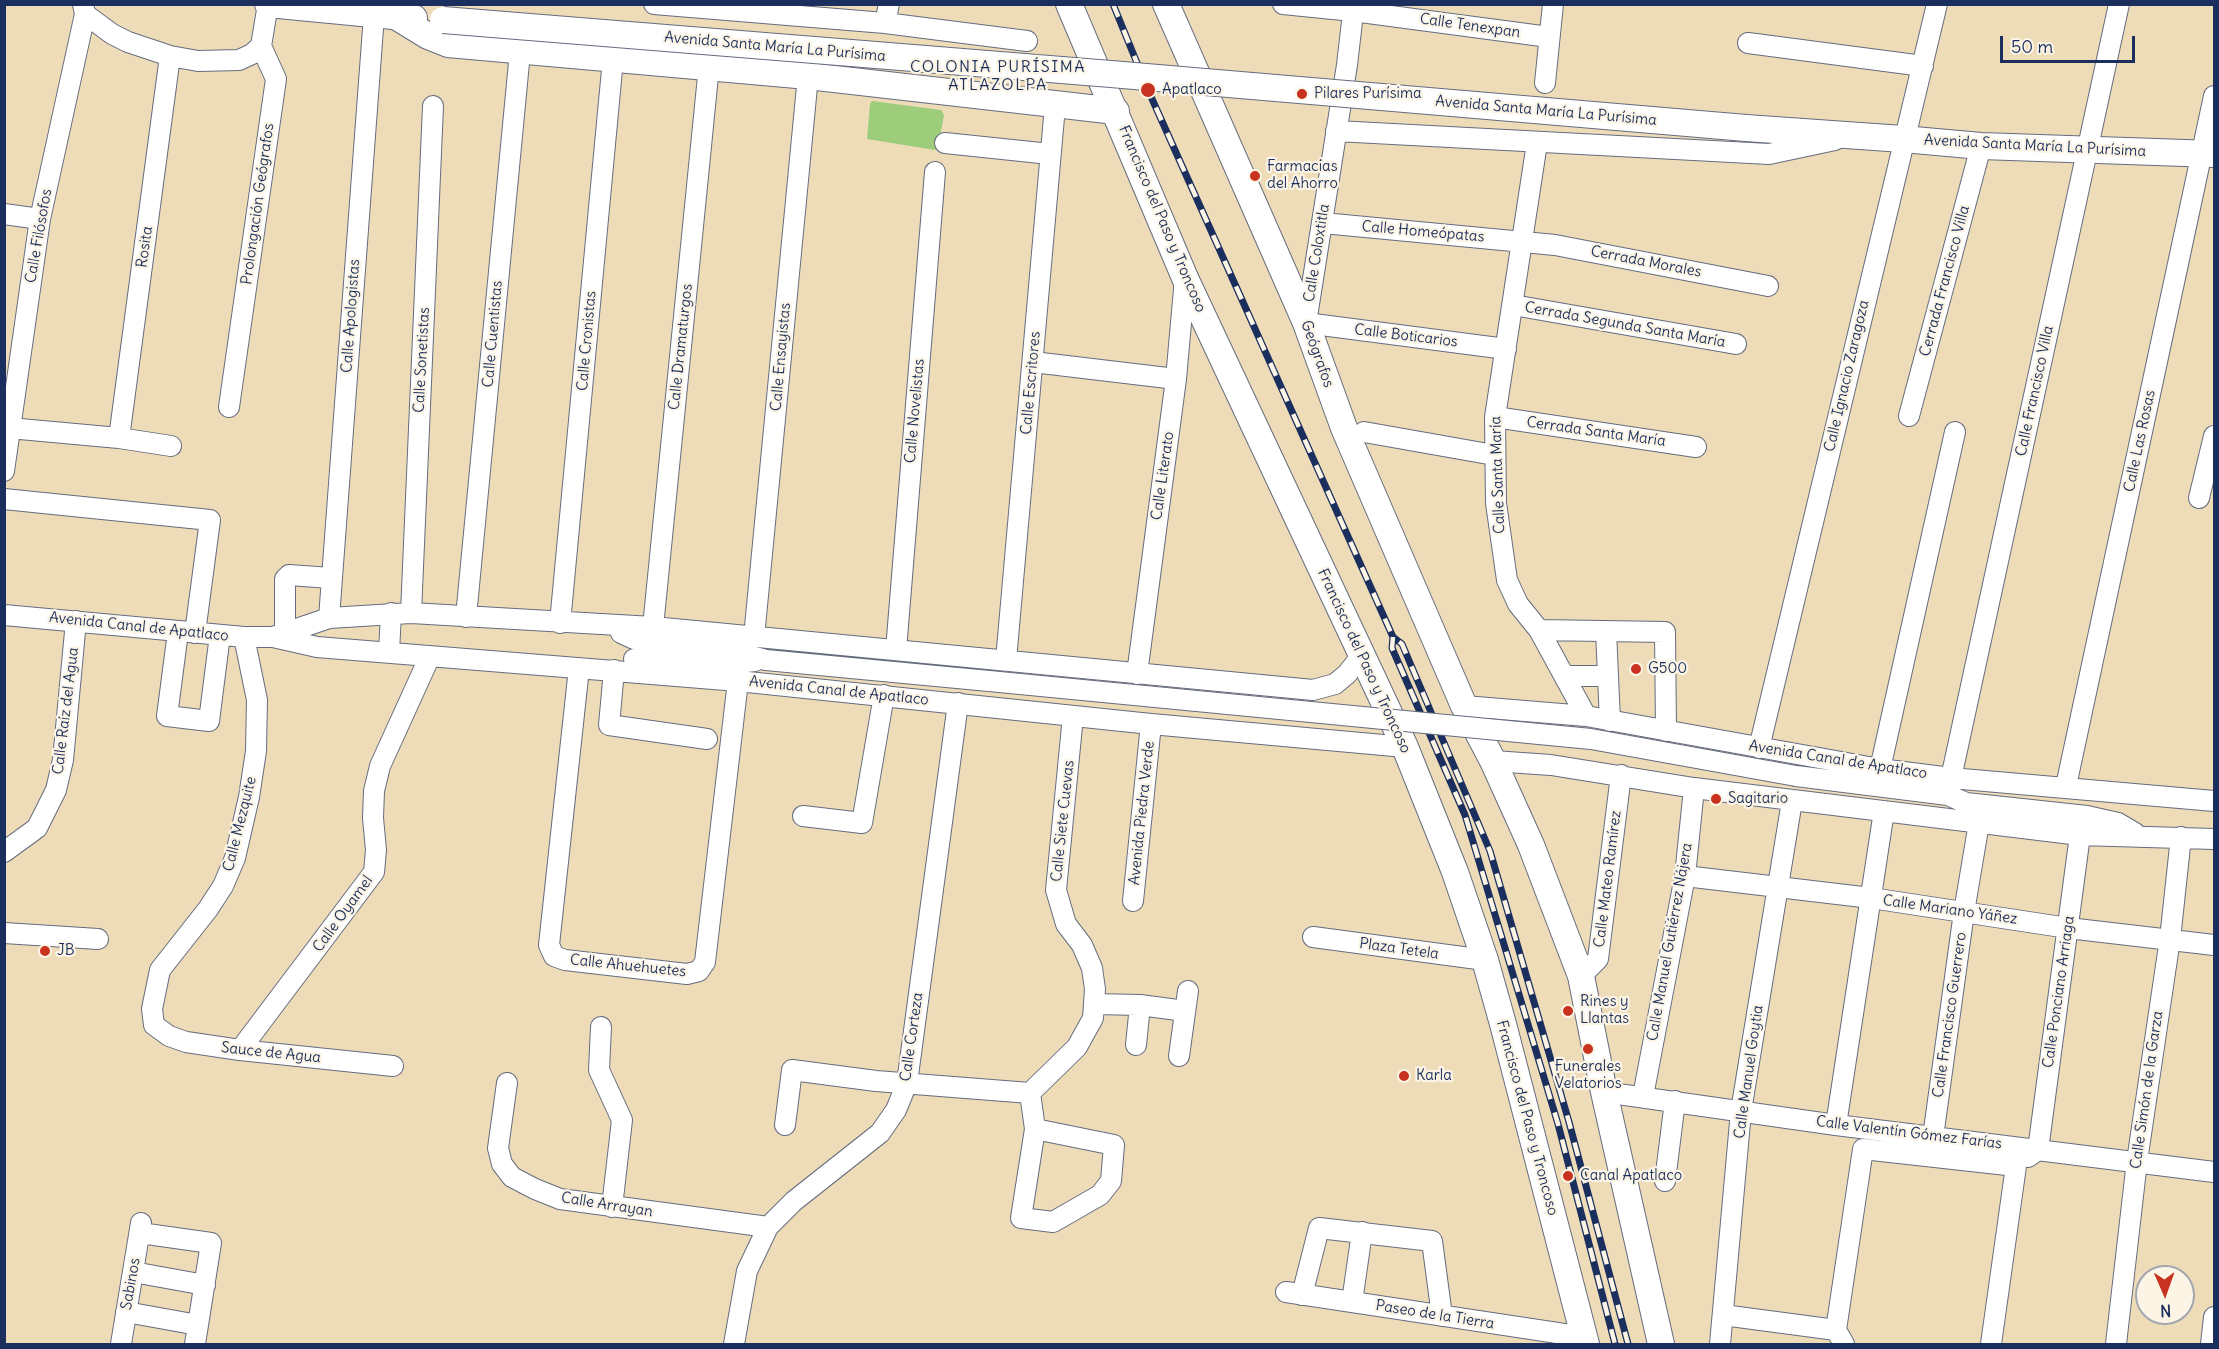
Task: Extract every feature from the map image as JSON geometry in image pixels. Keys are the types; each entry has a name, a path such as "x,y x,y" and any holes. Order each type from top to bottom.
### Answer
{"main road":[{"name":"Avenida Santa María La Purísima","path":"268,4 390,12 443,20 1111,74 1746,129 1856,135 1981,146 2208,154"},
{"name":"Francisco del Paso y Troncoso","path":"1069,4 1185,278 1405,747 1455,872 1485,960 1585,1341"},
{"name":"Geógrafos","path":"1166,4 1306,323 1344,428 1464,706"},
{"path":"390,12 428,36 448,44 520,52 709,66 1116,111"},
{"path":"1464,706 1493,761 1531,845 1581,976 1604,1092 1661,1344"}],"street":[{"path":"84,9 112,34 128,42 170,56 198,61 239,60 252,54 261,46 268,4"},
{"path":"654,4 887,14 1027,41"},
{"name":"Calle Tenexpan","path":"1283,4 1353,8 1549,37"},
{"path":"1545,76 1553,4"},
{"name":"Calle Ignacio Zaragoza","path":"1759,748 1937,4"},
{"name":"Calle Francisco Villa","path":"1950,786 2119,4"},
{"name":"Calle Coloxtitla","path":"1306,323 1347,65 1353,8"},
{"name":"Calle Filósofos","path":"4,471 12,364 84,9"},
{"name":"Calle Apologistas","path":"328,618 390,12"},
{"path":"1748,43 1923,66"},
{"name":"Prolongación Geógrafos","path":"230,407 276,79 261,46"},
{"name":"Calle Cuentistas","path":"466,617 520,52"},
{"name":"Rosita","path":"119,438 170,56"},
{"name":"Calle Cronistas","path":"560,623 613,59"},
{"name":"Calle Dramaturgos","path":"653,627 709,66"},
{"name":"Calle Ensayistas","path":"754,637 808,76"},
{"name":"Calle Las Rosas","path":"2066,786 2208,154 2214,96"},
{"name":"Calle Sonetistas","path":"389,652 401,613 434,106"},
{"name":"Calle Escritores","path":"1006,660 1055,106"},
{"name":"Avenida Santa María La Purísima","path":"1336,131 1769,154 1856,135"},
{"path":"945,143 1050,154"},
{"name":"Calle Santa María","path":"1538,143 1495,417 1496,503 1507,580 1518,604 1539,630 1566,676 1577,716"},
{"name":"Cerrada Francisco Villa","path":"1909,416 1981,146"},
{"name":"Calle Novelistas","path":"896,650 935,172"},
{"path":"4,214 40,219"},
{"name":"Calle Homeópatas","path":"1323,224 1524,241"},
{"name":"Cerrada Morales","path":"1524,241 1768,286"},
{"name":"Calle Literato","path":"1137,674 1176,379 1185,278"},
{"name":"Cerrada Segunda Santa María","path":"1514,305 1736,344"},
{"name":"Calle Boticarios","path":"1306,323 1506,349"},
{"path":"1033,362 1176,379"},
{"name":"Cerrada Santa María","path":"1495,417 1696,447"},
{"path":"9,428 119,438 171,446"},
{"path":"1364,432 1494,455"},
{"path":"1880,769 1955,432"},
{"path":"2199,498 2214,436"},
{"path":"4,499 210,520 167,716 209,721 220,635"},
{"path":"279,635 285,579 290,575 331,578"},
{"name":"Avenida Canal de Apatlaco","path":"4,615 244,637 279,635 328,618 401,613 653,627 1314,690 1335,684 1347,674 1362,655"},
{"name":"Calle Raíz del Agua","path":"4,852 37,828 57,790 63,760 76,621"},
{"path":"605,625 634,639 728,650 766,660 1591,739 1796,776 1950,786 1966,791 2089,800 2128,793"},
{"path":"1539,630 1665,632 1666,731"},
{"path":"1606,631 1610,721"},
{"name":"Avenida Canal de Apatlaco","path":"279,635 317,647 738,681 1150,724 1405,747"},
{"name":"Calle Mezquite","path":"154,1025 152,1009 160,970 208,909 223,886 235,858 249,797 256,751 257,700 244,637"},
{"name":"Calle Oyamel","path":"240,1050 374,872 376,850 373,818 380,766 430,656"},
{"path":"583,668 608,658 728,664 766,660"},
{"name":"Calle Ahuehuetes","path":"583,668 549,945 554,956 565,960 687,974 699,971 705,962 738,681"},
{"path":"614,670 609,725 707,739"},
{"path":"1566,676 1608,676"},
{"path":"1273,687 1285,701 1287,713 1276,735"},
{"path":"803,816 862,823 884,695"},
{"name":"Calle Corteza","path":"734,1344 747,1271 768,1227 794,1202 880,1133 896,1110 907,1083 958,703"},
{"name":"Avenida Canal de Apatlaco","path":"1464,706 1610,721 1880,769 1950,786 2066,786 2214,800"},
{"name":"Calle Siete Cuevas","path":"1030,1093 1077,1047 1093,1018 1095,989 1092,968 1082,945 1066,924 1056,890 1073,716"},
{"path":"1551,765 1542,752 1542,739 1546,730 1554,722 1577,716"},
{"name":"Avenida Piedra Verde","path":"1132,901 1150,724"},
{"path":"1493,761 1551,765 1792,801 2080,835 2214,839"},
{"name":"Calle Mateo Ramírez","path":"1581,976 1598,959 1621,775"},
{"path":"1950,786 1966,803 2087,816 2118,823 2139,835"},
{"name":"Calle Manuel Gutiérrez Nájera","path":"1642,1096 1685,876 1694,788"},
{"name":"Calle Manuel Goytia","path":"1720,1344 1741,1111 1792,801"},
{"path":"1836,1125 1884,811"},
{"name":"Calle Francisco Guerrero","path":"1933,1137 1964,912 1979,823"},
{"name":"Calle Ponciano Arriaga","path":"2038,1150 2080,835"},
{"name":"Calle Simón de la Garza","path":"2116,1344 2137,1161 2170,939 2181,837"},
{"name":"Calle Mariano Yáñez","path":"1685,876 1871,898 2068,928 2214,945"},
{"path":"4,933 98,939"},
{"name":"Plaza Tetela","path":"1313,937 1485,960"},
{"path":"1094,1004 1140,1005 1187,1001 1179,1056"},
{"path":"1136,1045 1140,1005"},
{"name":"Sauce de Agua","path":"154,1025 168,1036 186,1042 393,1066"},
{"path":"601,1027 599,1070 622,1120 612,1207"},
{"path":"785,1125 792,1070 907,1083 1030,1093 1035,1129 1021,1218 1053,1222 1100,1195 1111,1181 1114,1145 1035,1129"},
{"name":"Calle Arrayan","path":"507,1083 498,1148 502,1164 512,1176 535,1189 560,1199 768,1227"},
{"name":"Calle Valentín Gómez Farías","path":"1604,1092 1836,1125 2214,1172"},
{"path":"1665,1181 1676,1101"},
{"name":"Calle Valentín Gómez Farías","path":"1840,1337 1863,1149 2016,1166"},
{"path":"1991,1344 2016,1166 2038,1150"},
{"name":"Sabinos","path":"121,1344 141,1228 210,1243 205,1285"},
{"name":"Paseo de la Tierra","path":"1362,1232 1319,1228 1294,1293 1585,1341"},
{"path":"1352,1302 1362,1232 1432,1241 1442,1316"},
{"path":"134,1272 205,1285 195,1344"},
{"path":"126,1312 198,1325"},
{"path":"1723,1315 1840,1337"},
{"path":"2211,1344 2214,1317"}],"green space":[{"path":"872,101 941,110 944,115 938,148 935,150 867,139"}],"railway":[{"path":"1113,4 1148,90 1393,637 1402,644 1490,851 1569,1122 1628,1344"},
{"path":"1393,637 1392,648 1465,815 1558,1124 1615,1344"}],"place":[{"name":"Apatlaco","path":"1148,90"},
{"name":"Pilares Purísima","path":"1302,94"},
{"name":"Farmacias del Ahorro","path":"1255,176"},
{"name":"G500","path":"1636,669"},
{"name":"Sagitario","path":"1716,799"},
{"name":"JB","path":"45,951"},
{"name":"Rines y Llantas","path":"1568,1011"},
{"name":"Funerales Velatorios","path":"1588,1049"},
{"name":"Karla","path":"1404,1076"},
{"name":"Canal Apatlaco","path":"1568,1176"}],"district":[{"name":"COLONIA PURÍSIMA ATLAZOLPA","path":"998,76"}]}
